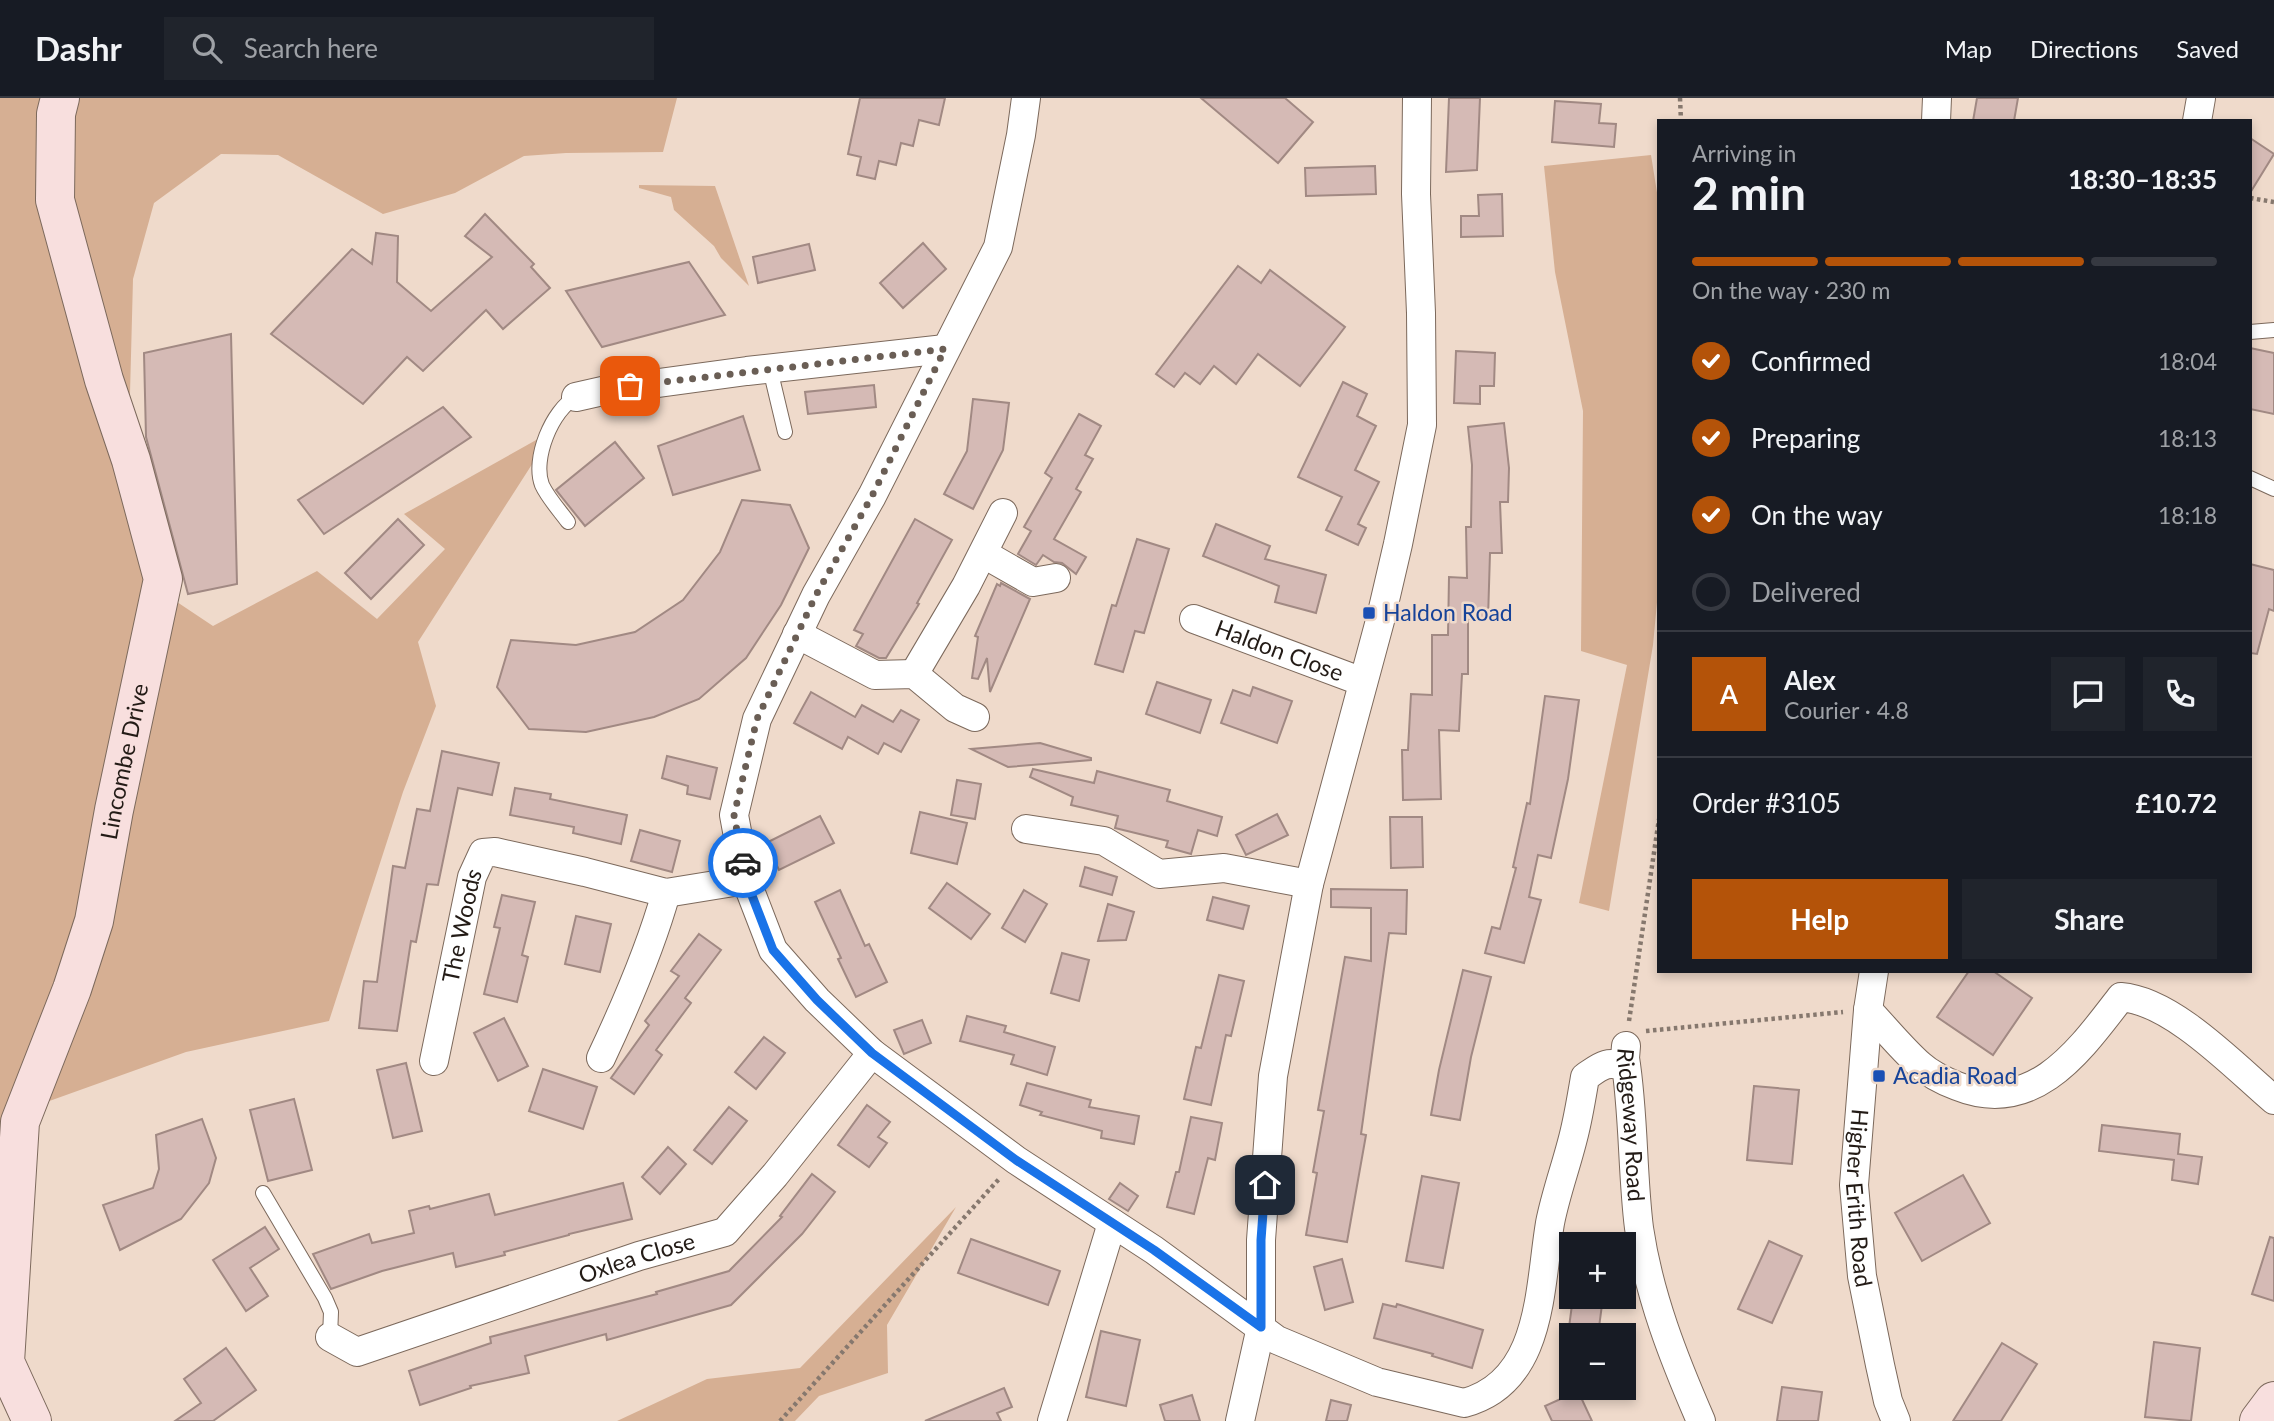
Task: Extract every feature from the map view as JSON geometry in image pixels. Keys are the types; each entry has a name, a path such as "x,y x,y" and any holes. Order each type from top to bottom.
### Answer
{"street":[{"name":"Lincombe Drive","path":"32,1421 5,1362 20,1122 72,989 94,921 114,810 163,579 131,460 104,380 55,200 56,114 60,98"},
{"path":"1026,98 998,247 872,496 797,634 757,719 734,815 746,880 773,950 817,1000 872,1053 1016,1160 1112,1223 1277,1340 1377,1382 1464,1403 1476,1410 1504,1382 1528,1345 1540,1303 1550,1222 1576,1128 1585,1077 1602,1065 1613,1063 1626,1049"},
{"path":"1240,1421 1261,1327 1261,1240 1273,1076 1309,884 1398,544 1422,425 1416,194 1417,98"},
{"path":"1936,119 1937,98"},
{"path":"2197,119 2201,98"},
{"path":"576,397 607,390 945,349"},
{"path":"914,674 984,554 1003,513"},
{"path":"984,554 1033,582 1056,578"},
{"name":"Haldon Close","path":"1194,619 1363,682"},
{"path":"797,634 875,675 914,674 955,708 975,717"},
{"path":"1026,829 1104,841 1159,874 1224,868 1309,884"},
{"name":"The Woods","path":"434,1062 472,877 482,853 495,852 666,893 746,880"},
{"path":"601,1058 623,1012 656,929 666,893"},
{"name":"Higher Erith Road","path":"1874,973 1868,1010 1854,1185 1863,1276 1888,1401 1896,1421"},
{"path":"1868,1010 1921,1066 1944,1081 1974,1093 2005,1094 2032,1087 2066,1062 2119,984 2133,998 2151,1003 2202,1037 2274,1100"},
{"name":"Ridgeway Road","path":"1626,1049 1640,1229 1661,1321 1701,1421"},
{"name":"Oxlea Close","path":"330,1337 357,1352 639,1256 724,1232 775,1175 872,1053"},
{"path":"1052,1421 1112,1223"},
{"path":"2259,1421 2274,1401"}],"lane":[{"path":"2252,332 2274,331"},
{"path":"770,369 785,432"},
{"path":"568,522 543,487 538,470 541,454 556,417 565,403 576,397"},
{"path":"2252,479 2274,489"},
{"path":"264,1193 325,1298 331,1312 330,1337"}],"path":[{"path":"1680,98 1681,119"},
{"path":"2252,198 2274,202"},
{"name":"Ridgeway Road","path":"1626,1049 1657,833"},
{"path":"1626,1049 1825,1014"},
{"path":"780,1421 1016,1160"}],"shaded area":[{"path":"0,98 677,98 663,152 524,156 455,193 383,214 278,155 221,154 154,203 133,279 129,432 153,586 213,626 317,571 377,619 445,549 404,514 554,430 418,642 436,706 403,792 329,1021 186,1052 2,1118 0,1153"},
{"path":"1651,155 1657,192 1657,602 1653,645 1609,911 1579,903 1627,665 1581,651 1583,411 1555,272 1544,166"},
{"path":"639,185 715,186 749,286 721,258 714,246 674,210 671,197 639,188"},
{"path":"956,1207 887,1325 888,1373 819,1396 795,1421 617,1421 707,1379 800,1368"}],"building":[{"path":"860,98 945,98 939,125 919,120 913,146 901,143 896,165 879,161 875,179 857,175 861,157 848,154"},
{"path":"1201,98 1285,98 1313,122 1278,163"},
{"path":"1449,98 1480,98 1477,170 1446,172"},
{"path":"1977,98 2018,98 2014,119 1973,119"},
{"path":"1555,101 1601,104 1599,123 1616,124 1614,147 1552,142"},
{"path":"2252,139 2274,154 2252,190"},
{"path":"1375,166 1376,194 1306,196 1305,168"},
{"path":"1502,194 1503,236 1461,237 1461,216 1479,216 1478,195"},
{"path":"485,214 534,264 531,267 550,288 503,329 486,310 423,371 407,357 363,404 271,334 352,249 372,264 376,233 398,236 397,282 431,311 492,257 465,236"},
{"path":"923,243 946,269 903,308 880,283"},
{"path":"809,244 815,270 758,283 753,257"},
{"path":"689,262 725,315 602,347 566,291"},
{"path":"1238,266 1261,283 1270,270 1345,327 1300,386 1258,354 1236,384 1214,366 1200,384 1185,373 1174,387 1156,374"},
{"path":"231,334 237,584 188,594 146,437 144,353"},
{"path":"2252,348 2274,353 2274,414 2252,409"},
{"path":"1456,351 1495,353 1494,386 1480,386 1480,404 1454,403"},
{"path":"1343,382 1367,394 1357,416 1376,426 1355,470 1379,482 1358,524 1366,528 1358,545 1326,530 1342,497 1298,477"},
{"path":"874,385 876,407 808,414 805,392"},
{"path":"973,399 1009,403 1003,450 973,509 944,494 967,451"},
{"path":"443,407 471,437 324,534 298,500"},
{"path":"1079,414 1101,426 1085,455 1093,459 1076,489 1081,492 1054,539 1086,557 1076,574 1062,563 1054,562 1043,555 1036,565 1018,554 1031,531 1024,527 1052,478 1045,473"},
{"path":"743,416 760,470 673,495 658,446"},
{"path":"1504,423 1509,468 1508,502 1500,502 1502,553 1490,553 1488,619 1468,619 1468,674 1462,674 1459,731 1439,730 1441,799 1403,800 1402,750 1408,750 1411,694 1432,695 1432,635 1448,635 1449,577 1467,578 1466,527 1471,527 1472,465 1468,427"},
{"path":"615,442 644,478 585,526 556,490"},
{"path":"742,500 790,505 809,548 781,605 746,658 699,699 654,717 586,732 529,729 497,687 511,640 576,645 635,632 683,600 720,552"},
{"path":"398,519 424,545 371,599 345,573"},
{"path":"915,519 952,540 917,603 919,604 886,658 879,658 856,646 863,634 854,630"},
{"path":"1216,524 1270,546 1265,559 1326,575 1316,613 1275,602 1279,586 1203,556"},
{"path":"1137,539 1169,549 1144,633 1135,631 1123,672 1095,664 1112,605 1116,606"},
{"path":"2252,564 2274,570 2274,611 2269,609 2257,654 2252,653"},
{"path":"1001,583 1030,599 990,692 987,658 978,679 972,678 978,637 975,636 997,584 1000,586"},
{"path":"1157,682 1211,700 1200,733 1146,714"},
{"path":"1253,687 1292,701 1277,743 1221,723 1233,690 1250,696"},
{"path":"811,692 855,717 862,705 893,722 901,710 919,720 901,752 884,743 878,754 848,737 842,749 794,723"},
{"path":"1545,696 1579,700 1568,779 1551,858 1538,855 1529,897 1541,900 1524,963 1485,953 1492,927 1500,929 1516,868 1513,867 1527,803 1530,804"},
{"path":"1040,743 1091,760 1008,767 971,749"},
{"path":"442,751 499,763 492,795 458,788 438,885 427,884 416,942 411,941 397,1031 359,1028 364,981 377,982 393,866 405,868 417,809 430,811"},
{"path":"667,756 717,768 710,799 687,794 688,786 662,778"},
{"path":"1033,769 1094,783 1097,771 1170,790 1167,801 1222,817 1217,836 1198,830 1191,854 1166,847 1168,841 1115,828 1118,816 1071,805 1073,797 1030,777"},
{"path":"957,780 981,784 975,819 951,815"},
{"path":"515,788 551,794 550,799 627,815 621,844 573,833 574,827 510,815"},
{"path":"920,812 967,823 957,864 911,853"},
{"path":"1277,814 1288,835 1246,855 1236,835"},
{"path":"820,816 834,843 779,870 766,843"},
{"path":"1390,817 1422,817 1423,867 1391,868"},
{"path":"640,830 680,841 672,872 631,861"},
{"path":"1085,867 1117,877 1112,895 1080,886"},
{"path":"947,883 990,914 971,939 929,908"},
{"path":"1331,889 1407,890 1406,934 1389,933 1361,1134 1366,1135 1347,1242 1306,1235 1317,1173 1313,1172 1324,1111 1318,1110 1345,957 1371,961 1371,908 1331,907"},
{"path":"840,890 865,946 869,944 887,982 856,997 815,902"},
{"path":"1024,890 1047,904 1025,942 1002,928"},
{"path":"502,895 535,902 522,955 528,957 517,1002 484,994 500,928 494,927"},
{"path":"1213,897 1249,906 1243,929 1207,920"},
{"path":"1108,904 1134,912 1126,940 1098,941"},
{"path":"576,916 611,924 600,972 565,964"},
{"path":"699,934 721,950 685,998 691,1003 656,1050 662,1055 634,1094 611,1078 649,1025 645,1021 679,976 671,971"},
{"path":"1062,953 1089,960 1079,1001 1051,993"},
{"path":"1463,970 1491,977 1471,1057 1460,1120 1431,1115"},
{"path":"1968,973 1996,973 2032,998 1993,1055 1937,1017"},
{"path":"1219,975 1244,981 1231,1036 1226,1035 1211,1105 1184,1099 1196,1047 1201,1048"},
{"path":"967,1016 1006,1026 1004,1032 1055,1047 1047,1075 1011,1064 1014,1055 960,1041"},
{"path":"504,1018 528,1066 498,1081 474,1033"},
{"path":"922,1020 931,1043 904,1054 894,1030"},
{"path":"764,1037 785,1053 756,1089 735,1072"},
{"path":"406,1063 422,1131 393,1138 377,1070"},
{"path":"543,1069 597,1087 583,1129 529,1111"},
{"path":"1027,1083 1091,1100 1089,1107 1139,1116 1134,1144 1101,1138 1102,1131 1040,1115 1042,1112 1020,1105"},
{"path":"1754,1086 1799,1090 1792,1164 1747,1160"},
{"path":"294,1099 312,1170 268,1181 250,1110"},
{"path":"867,1105 890,1122 878,1137 887,1143 869,1167 838,1145"},
{"path":"729,1107 747,1121 712,1164 694,1150"},
{"path":"1191,1117 1222,1123 1215,1160 1208,1158 1194,1214 1167,1207 1176,1172 1179,1172"},
{"path":"202,1119 216,1158 209,1183 181,1219 120,1250 103,1205 153,1188 159,1169 156,1135"},
{"path":"2102,1125 2180,1134 2178,1154 2202,1157 2198,1184 2172,1180 2174,1160 2099,1151"},
{"path":"668,1147 686,1164 660,1194 642,1177"},
{"path":"812,1174 835,1192 802,1234 731,1305 607,1340 606,1334 525,1356 529,1373 470,1386 471,1388 420,1405 409,1371 491,1343 490,1337 657,1294 656,1292 729,1271 782,1217 780,1216"},
{"path":"1963,1175 1990,1223 1922,1261 1895,1213"},
{"path":"1422,1176 1459,1183 1443,1268 1406,1261"},
{"path":"623,1183 632,1219 569,1234 504,1252 505,1255 456,1267 453,1253 382,1271 331,1289 313,1254 369,1234 372,1243 414,1233 409,1211 429,1206 430,1209 489,1194 495,1215"},
{"path":"1120,1183 1138,1196 1128,1211 1109,1199"},
{"path":"265,1227 279,1249 250,1268 268,1296 246,1311 213,1260"},
{"path":"2270,1237 2274,1238 2274,1301 2252,1294"},
{"path":"971,1239 1060,1271 1048,1305 958,1273"},
{"path":"1769,1241 1802,1256 1772,1323 1738,1309"},
{"path":"1342,1259 1353,1302 1325,1310 1314,1267"},
{"path":"1383,1304 1396,1307 1397,1304 1483,1330 1472,1368 1374,1338"},
{"path":"1571,1309 1601,1309 1600,1323 1570,1323"},
{"path":"1101,1331 1140,1340 1126,1406 1086,1397"},
{"path":"2154,1342 2200,1348 2191,1421 2145,1417"},
{"path":"2002,1343 2037,1364 2001,1421 1953,1421"},
{"path":"226,1348 256,1390 213,1421 175,1421 201,1403 184,1379"},
{"path":"1782,1387 1822,1392 1818,1421 1777,1421"},
{"path":"1004,1388 1012,1407 997,1413 1001,1421 925,1421"},
{"path":"1192,1395 1200,1421 1165,1421 1160,1405"},
{"path":"1331,1400 1351,1405 1347,1421 1326,1421"},
{"path":"1559,1400 1582,1400 1592,1421 1552,1421 1545,1406"}],"way so far":[{"path":"630,386 945,349 872,496 816,595 757,719 734,815 743,863"}],"place":[{"name":"Haldon Road","path":"1369,613"},
{"name":"Acadia Road","path":"1879,1076"}],"route":[{"path":"743,863 746,880 773,950 817,1000 872,1053 1016,1160 1154,1250 1261,1327 1261,1240 1265,1185"}]}
